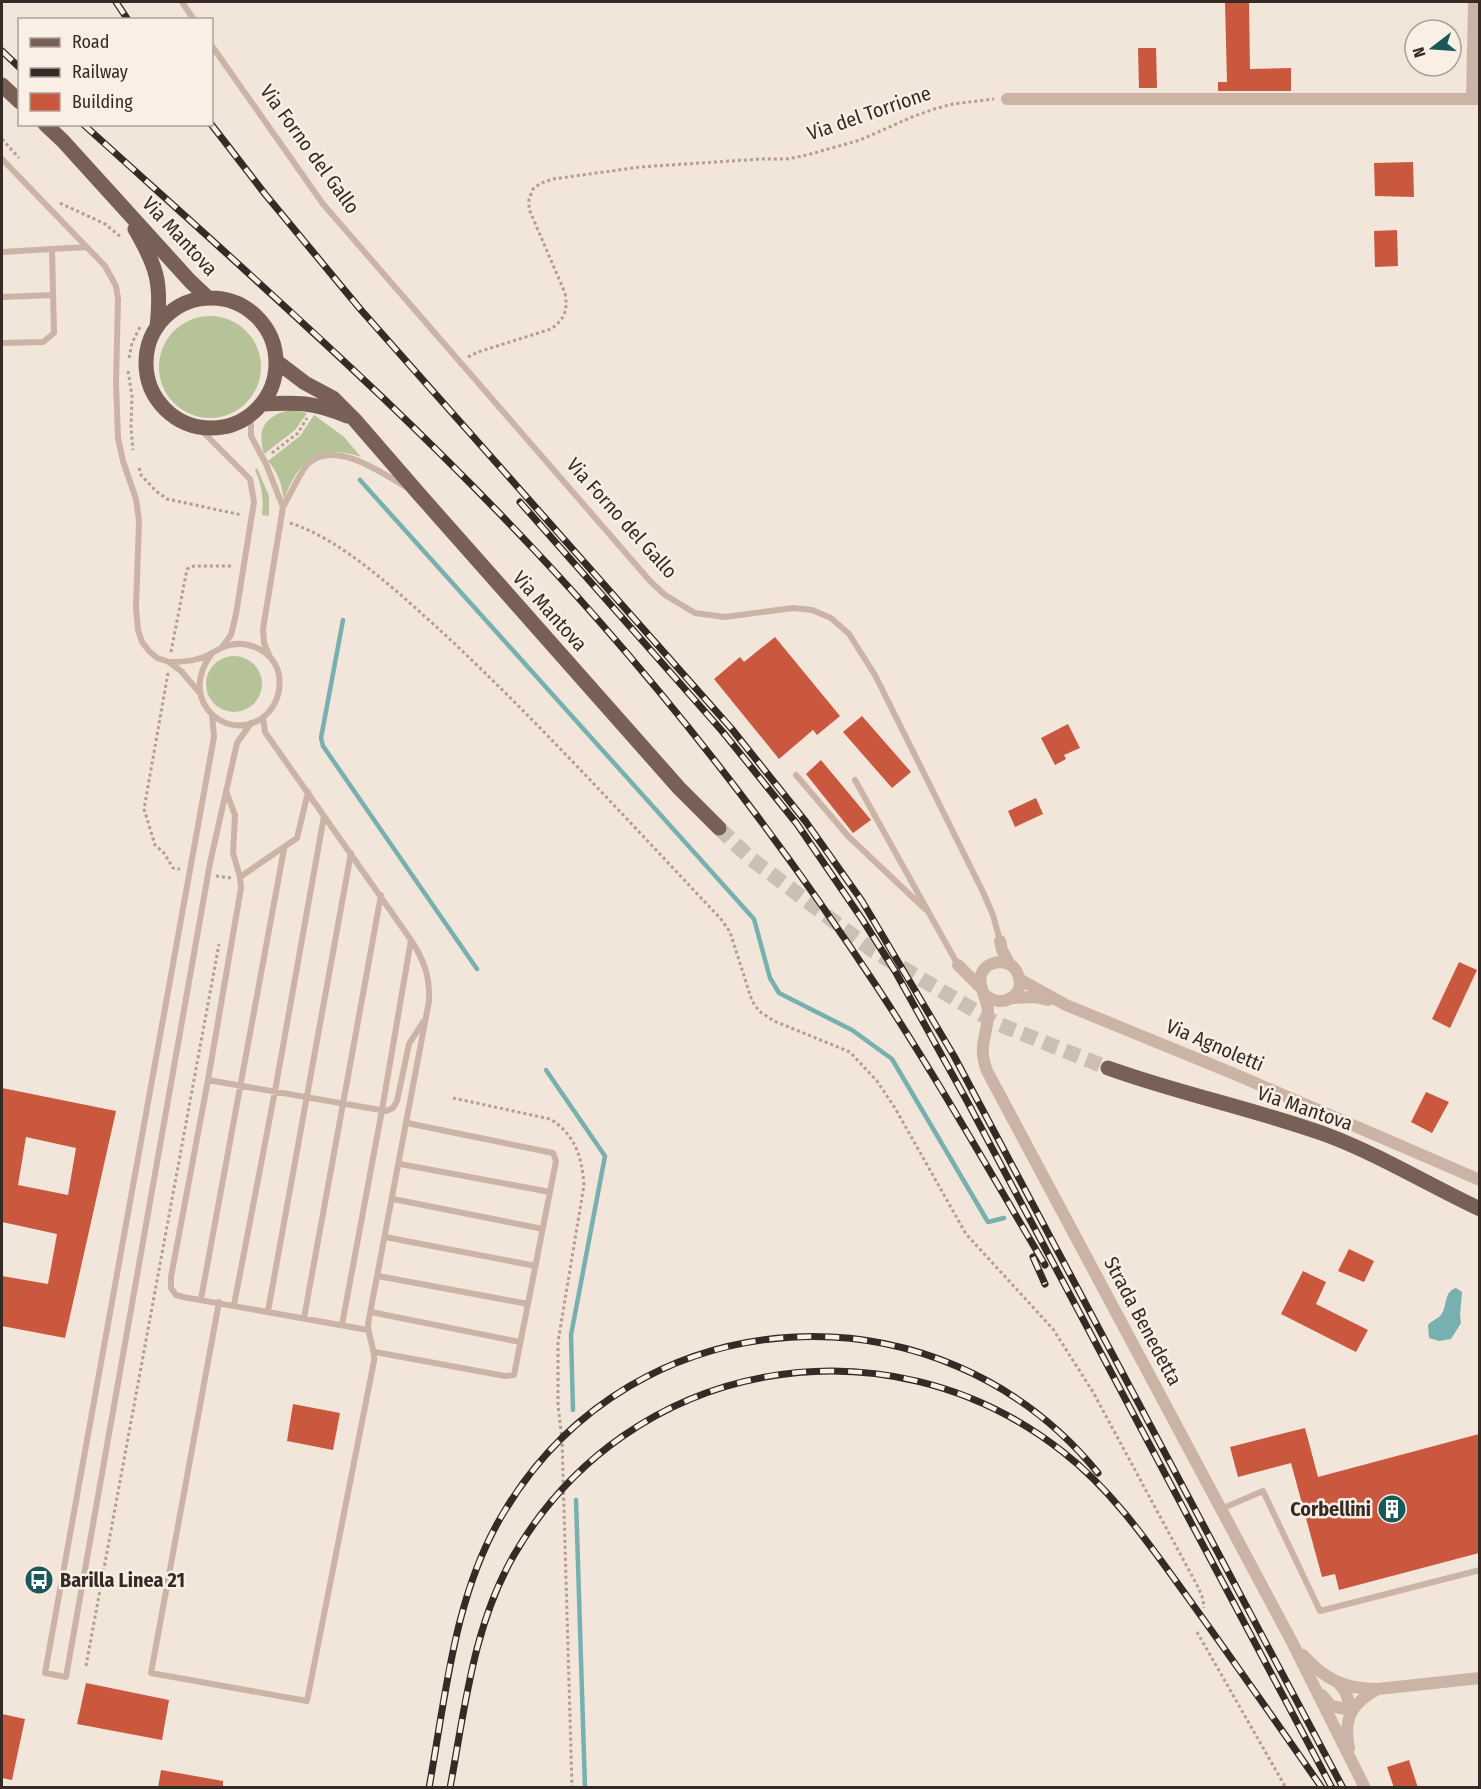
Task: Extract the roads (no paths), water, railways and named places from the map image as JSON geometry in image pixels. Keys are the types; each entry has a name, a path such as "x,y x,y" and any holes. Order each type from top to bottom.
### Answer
{"main road":[{"path":"2,85 18,100"},
{"name":"Via Mantova","path":"47,126 208,298"},
{"name":"Via Mantova","path":"120,203 154,265 160,300 157,327"},
{"name":"Via Mantova","path":"256,410 270,391 275,377 276,361 269,333 261,321 237,303 208,298 193,300 167,315 151,338 147,357 148,376 157,399 170,413 186,423 198,427 226,427 256,410 285,403 315,404 354,419"},
{"name":"Via Mantova","path":"276,361 305,383 333,398 354,419 679,788 719,828"},
{"name":"Via Mantova","path":"1108,1068 1329,1136 1479,1209"}],"street":[{"path":"1007,99 1476,99 1474,2"},
{"name":"Via Forno del Gallo","path":"995,962 1000,941"},
{"name":"Via Forno del Gallo","path":"1000,941 1002,950 1011,965"},
{"path":"982,991 980,977 982,972 995,962 1011,965 1019,979 1018,989 988,1015"},
{"path":"958,965 982,972"},
{"name":"Via Agnoletti","path":"958,965 993,1001 1034,997 1066,1005"},
{"name":"Via Agnoletti","path":"1019,979 1066,1005 1232,1073 1479,1180"},
{"name":"Strada Benedetta","path":"982,991 987,1002 988,1015 982,1042 982,1057 987,1071 1221,1509 1365,1788"},
{"name":"Strada Benedetta","path":"1290,1640 1317,1671 1357,1689 1378,1689 1479,1678"},
{"path":"1337,1681 1347,1693 1351,1710"},
{"name":"Strada Benedetta","path":"1313,1685 1331,1706 1351,1710 1346,1733 1353,1763"},
{"path":"1351,1710 1363,1697 1378,1689"}],"lane":[{"path":"182,2 193,18"},
{"name":"Via Forno del Gallo","path":"213,47 323,204 650,581 672,600 695,613 725,617 793,608 812,610 831,618 849,634 875,675 983,892 993,915 1000,941"},
{"path":"2,159 105,266 116,286 118,299 116,411 118,438 136,499 139,521 136,607 138,630 142,642 149,651 157,658 170,662 197,660 211,655 222,647 231,634 253,517 254,502 250,479 198,427"},
{"path":"2,252 86,247"},
{"path":"2,342 44,342 54,333 52,249"},
{"path":"2,297 52,295"},
{"path":"256,410 251,436 283,507"},
{"path":"170,662 190,679 212,715 224,722 237,725 263,718 272,708 278,696 280,683 278,670 264,643 263,629 283,507 308,464 321,456 343,456 367,464 419,494"},
{"path":"222,647 248,644 260,649 271,658"},
{"path":"199,692 201,672 211,655"},
{"path":"212,715 214,737 45,1673 66,1677 210,863 237,743 251,723"},
{"path":"219,1302 151,1673 307,1701 375,1352 368,1330 370,1312 400,1164 429,1001 429,977 422,958 411,940 265,732 263,718"},
{"path":"796,775 848,836 930,913"},
{"name":"Via Agnoletti","path":"855,780 958,965"},
{"path":"226,791 235,815 233,853 241,888 171,1277 171,1288 176,1295 368,1330"},
{"path":"240,877 297,838 308,792"},
{"path":"234,1305 324,815"},
{"path":"201,1299 284,849"},
{"path":"268,1311 351,853"},
{"path":"304,1318 381,896"},
{"path":"342,1325 411,940"},
{"path":"208,1080 382,1110 393,1108 397,1101 409,1044 426,1018"},
{"path":"375,1352 505,1376 514,1375 556,1161 553,1153 407,1123"},
{"path":"400,1164 550,1192"},
{"path":"393,1199 543,1229"},
{"path":"385,1237 536,1266"},
{"path":"378,1276 528,1304"},
{"path":"370,1312 520,1342"},
{"path":"1221,1509 1263,1491 1320,1611 1479,1570"}],"water":[{"path":"1456,1288 1462,1292 1461,1323 1451,1339 1439,1341 1429,1338 1428,1325 1441,1315 1447,1296"}],"waterway":[{"path":"360,480 754,919 770,978 779,993 852,1030 892,1059 988,1222 1004,1218"},
{"path":"343,620 321,738 323,746 477,969"},
{"path":"546,1070 605,1156 571,1335 573,1410"},
{"path":"576,1500 585,1788"}],"tunnel":[{"path":"719,828 750,858 872,950 996,1023 1108,1068"}],"railway":[{"path":"116,2 127,18"},
{"path":"2,51 18,66"},
{"path":"85,126 282,304 413,427 539,555 636,664 779,845 845,939 921,1056 1045,1265"},
{"path":"213,126 265,194 361,310 731,728 806,822 862,901 954,1056 1343,1788"},
{"path":"520,502 722,731 797,824 895,971 967,1101 1332,1788"},
{"path":"1033,1257 1045,1284"},
{"path":"429,1788 454,1646 474,1576 487,1544 504,1512 561,1439 630,1386 708,1352 790,1337 875,1342 957,1366 1032,1410 1098,1473"},
{"path":"450,1788 472,1668 489,1610 514,1555 563,1488 623,1436 691,1399 764,1377 841,1371 918,1381 993,1408 1063,1452 1081,1467 1114,1501 1144,1538 1322,1788"}],"place":[{"name":"Corbellini","path":"1392,1509"},
{"name":"Barilla Linea 21","path":"39,1580"}]}
